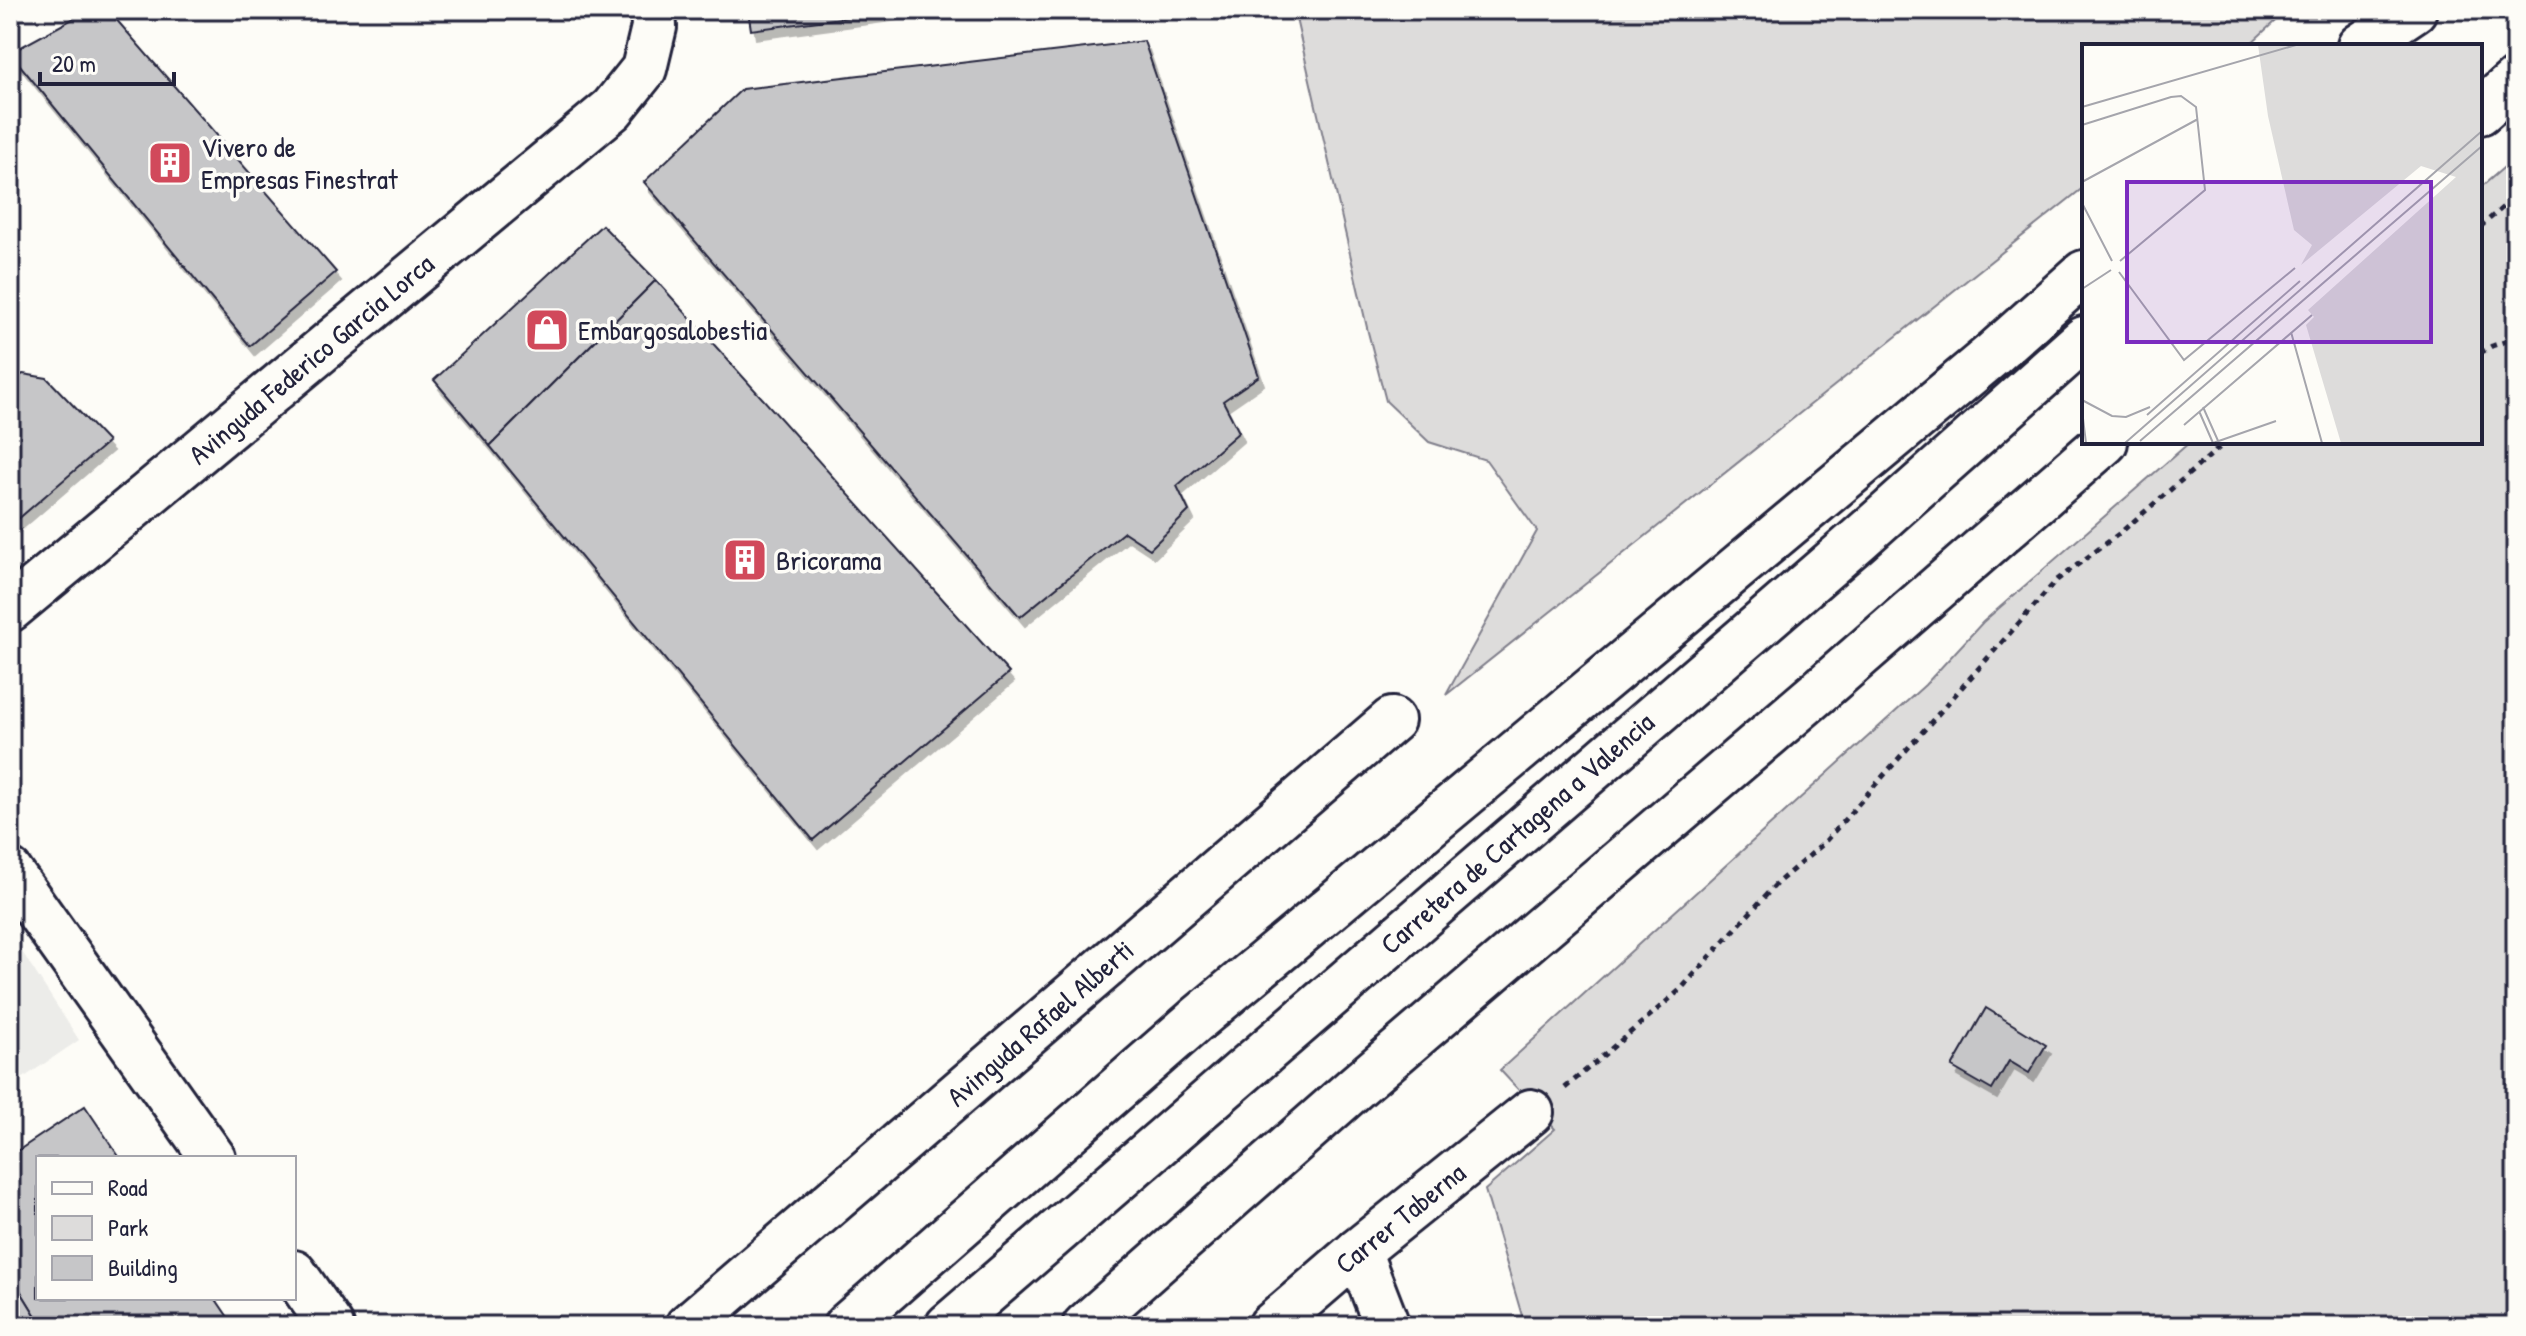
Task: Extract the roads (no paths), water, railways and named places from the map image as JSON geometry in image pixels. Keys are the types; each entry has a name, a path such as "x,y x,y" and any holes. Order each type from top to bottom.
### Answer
{"main road":[{"name":"Avinguda Federico Garcia Lorca","path":"10,609 612,109 644,69 654,27 653,10"},
{"path":"2363,44 2414,10"},
{"path":"2405,44 2443,10"},
{"path":"2482,110 2516,80"},
{"path":"846,1326 1196,1020 1992,355 2082,275"},
{"name":"Carretera de Cartagena a Valencia","path":"948,1326 1858,540 2082,341"},
{"path":"1085,1326 1357,1086 2103,444"},
{"name":"Avinguda Rafael Alberti","path":"688,1326 1392,720"},
{"path":"10,872 212,1156"},
{"name":"Carrer Taberna","path":"1271,1326 1358,1251 1531,1112"},
{"path":"1358,1251 1387,1326"},
{"path":"296,1276 331,1326"}],"place":[{"name":"Vivero de Empresas Finestrat","path":"170,163"},
{"name":"Embargosalobestia","path":"547,330"},
{"name":"Bricorama","path":"745,560"}]}
